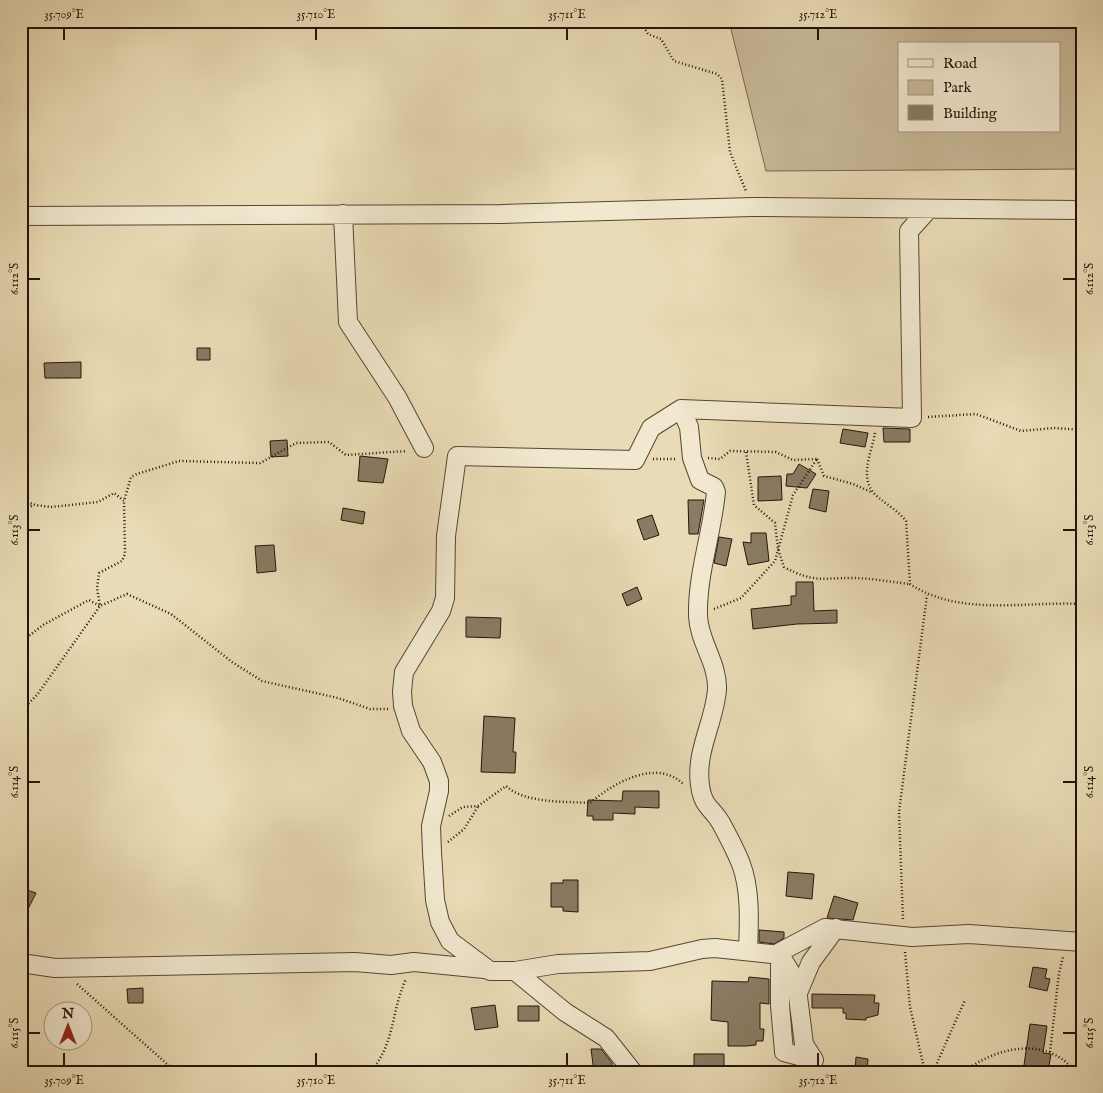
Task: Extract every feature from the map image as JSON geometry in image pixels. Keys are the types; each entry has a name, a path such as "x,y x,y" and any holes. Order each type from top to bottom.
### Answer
{"street":[{"path":"21,216 502,214 753,207 1082,210"},
{"path":"486,969 450,941 440,922 435,900 432,852 432,818 439,791 436,770 411,731 403,706 404,672 441,611 445,598 446,536 457,456 635,460 650,428 681,409 912,418 909,231 928,210"},
{"path":"342,214 348,322 397,397 424,448"},
{"path":"681,409 691,436 692,458 700,480 714,487 716,492 702,566 698,615 704,645 715,670 717,686 711,721 703,743 700,784 705,805 720,822 741,865 749,924 748,951"},
{"path":"798,992 811,962 836,928"},
{"path":"814,1066 784,1052 780,1005 780,952 817,930 836,928 904,936 969,934 1079,941"},
{"path":"21,963 56,968 328,963 391,965 414,962 486,969 490,971 515,971 558,964 650,961 702,948 780,955 792,972 798,992 804,1044 814,1066"},
{"path":"515,971 565,1012 606,1038 633,1072"}],"path":[{"path":"640,21 648,34 661,39 674,61 717,74 722,79 730,152 753,207"},
{"path":"912,418 976,414 1021,431 1054,428 1082,430"},
{"path":"871,492 866,464 878,417"},
{"path":"100,606 97,588 99,573 122,561 125,554 124,501 131,477 179,461 260,463 296,444 329,442 346,455 401,453 424,448"},
{"path":"635,460 720,458 730,451 776,452 793,460 817,459"},
{"path":"746,452 754,506 775,523 778,549 784,566 798,574 820,580 853,578 910,584 927,595 956,602 1014,605 1056,602 1082,604"},
{"path":"817,459 824,476 853,484 871,492 906,521 910,584"},
{"path":"698,615 741,598 775,561 793,495 817,459"},
{"path":"21,498 35,505 46,507 98,502 114,493 124,501"},
{"path":"21,510 35,505"},
{"path":"21,711 37,695 100,606 127,594 171,614 232,662 262,681 338,698 370,709 403,706"},
{"path":"924,1072 910,1007 904,936 899,812 927,595"},
{"path":"21,642 43,625 89,600 100,606"},
{"path":"432,818 450,816 462,808 480,804 506,786 514,793 542,799 590,803 604,791 653,771 664,772 678,778 684,785"},
{"path":"432,852 464,829 480,804"},
{"path":"1050,1052 1059,973 1063,958 1079,941"},
{"path":"370,1072 381,1059 388,1042 402,988 414,962"},
{"path":"56,968 115,1016 176,1072"},
{"path":"930,1072 937,1063 964,1000"},
{"path":"964,1072 1006,1050 1034,1048 1050,1052 1065,1061 1075,1072"}],"green space":[{"path":"729,21 1082,21 1082,169 766,171"}],"building":[{"path":"197,348 210,348 210,360 197,360"},
{"path":"81,362 81,378 45,378 44,363"},
{"path":"883,428 910,429 910,442 884,442"},
{"path":"843,429 868,433 865,447 840,443"},
{"path":"287,440 288,456 271,457 270,441"},
{"path":"360,456 388,459 383,483 358,481"},
{"path":"799,464 816,474 807,488 786,486 787,474 793,474"},
{"path":"781,476 782,500 758,501 758,477"},
{"path":"813,489 829,491 826,512 809,508"},
{"path":"688,500 704,500 698,534 689,534"},
{"path":"343,508 365,512 363,524 341,520"},
{"path":"652,515 659,535 644,540 637,520"},
{"path":"751,533 766,533 769,561 748,565 743,542 751,543"},
{"path":"719,537 732,539 726,566 714,563"},
{"path":"274,545 276,571 257,573 255,546"},
{"path":"796,582 813,582 814,611 837,610 837,623 797,624 753,629 751,609 791,605 791,596 796,596"},
{"path":"637,587 642,599 627,606 622,594"},
{"path":"466,617 501,618 500,638 466,637"},
{"path":"484,716 515,718 513,752 516,752 515,773 481,772"},
{"path":"623,791 659,791 659,808 635,807 635,814 613,813 613,820 593,820 593,816 587,816 588,800 622,801"},
{"path":"788,872 814,874 812,899 786,896"},
{"path":"563,880 578,880 578,912 563,911 563,907 551,907 551,883 563,883"},
{"path":"21,888 36,893 21,923"},
{"path":"834,896 858,903 853,920 827,918"},
{"path":"759,930 784,932 784,938 774,944 759,942"},
{"path":"1033,967 1047,969 1045,978 1050,979 1047,991 1029,987"},
{"path":"749,977 769,979 769,1004 760,1003 760,1029 764,1029 763,1041 756,1041 756,1045 728,1046 728,1022 711,1020 712,981 748,982"},
{"path":"143,988 143,1003 128,1003 127,989"},
{"path":"812,994 875,995 874,1003 879,1003 878,1015 866,1018 866,1020 846,1019 846,1013 843,1013 843,1008 812,1008"},
{"path":"495,1005 498,1027 475,1030 471,1008"},
{"path":"518,1006 539,1006 539,1021 518,1021"},
{"path":"1030,1024 1047,1026 1043,1053 1051,1054 1048,1072 1023,1072"},
{"path":"591,1049 601,1049 612,1063 613,1072 594,1072"},
{"path":"694,1054 724,1054 724,1066 716,1066 716,1071 700,1071 700,1068 694,1068"},
{"path":"856,1057 868,1059 867,1072 855,1072"}]}
